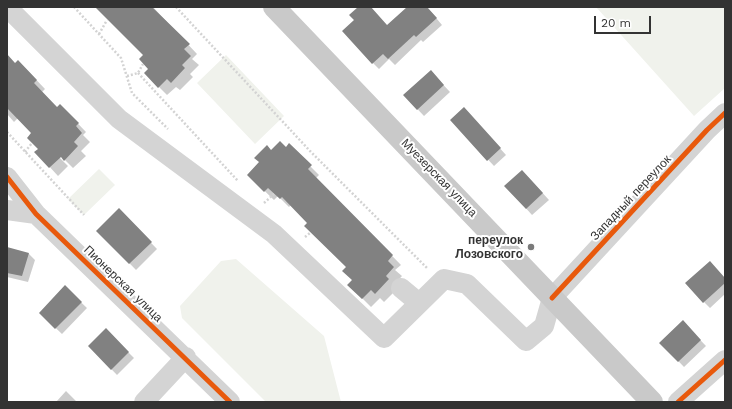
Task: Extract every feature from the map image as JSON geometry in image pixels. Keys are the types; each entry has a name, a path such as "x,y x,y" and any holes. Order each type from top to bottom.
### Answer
{"main road":[{"name":"Муезерская улица","path":"274,7 652,402"}],"street":[{"path":"7,8 119,119 274,234 384,338 444,279 467,284 526,342 544,326 552,298"},
{"name":"Западный переулок","path":"552,298 707,130 725,113"},
{"name":"Пионерская улица","path":"7,177 36,214 230,402"},
{"path":"7,210 36,214"},
{"path":"401,288 419,303"},
{"path":"144,402 186,358"},
{"path":"678,402 725,360"}],"path":[{"path":"74,7 121,58 132,93 174,135 168,156"},
{"path":"176,7 310,151 441,282"},
{"path":"99,34 107,20"},
{"path":"127,76 138,73 143,64"},
{"path":"138,73 243,186"},
{"path":"7,132 84,215"},
{"path":"25,152 32,143"},
{"path":"264,204 274,194"},
{"path":"259,199 268,207"},
{"path":"309,243 304,236 310,232"}],"shaded area":[{"path":"596,7 725,7 725,88 694,116"},
{"path":"226,55 284,116 255,144 197,83"},
{"path":"99,169 115,185 84,215 68,199"},
{"path":"236,259 324,336 341,402 266,402 182,318 180,306 221,261"}],"building":[{"path":"95,7 152,7 190,44 184,49 191,56 182,65 185,68 171,83 167,79 158,88 144,73 148,69 139,59 143,55"},
{"path":"358,7 371,7 387,25 407,7 427,7 437,18 416,37 414,35 388,59 383,54 372,64 342,31 354,20 349,15"},
{"path":"7,54 15,63 18,60 37,80 34,83 57,107 60,104 79,123 76,126 82,133 74,142 78,146 64,161 61,157 49,168 34,152 38,149 27,138 31,133 7,108"},
{"path":"431,70 444,85 417,110 403,95"},
{"path":"464,107 501,148 487,161 450,120"},
{"path":"280,141 286,147 289,143 312,165 308,169 393,255 388,261 394,267 386,276 389,279 375,294 371,290 362,299 347,285 352,280 342,271 346,267 304,226 307,223 282,197 280,199 268,188 264,192 247,175 259,162 254,158 267,145 271,150"},
{"path":"522,170 543,193 526,209 504,186"},
{"path":"119,208 152,242 129,264 96,231"},
{"path":"7,247 29,253 22,276 7,273"},
{"path":"710,261 725,278 725,283 703,303 685,283"},
{"path":"65,285 82,302 55,329 39,313"},
{"path":"683,320 701,340 678,362 659,343"},
{"path":"106,328 129,352 111,370 88,346"}],"cycle path":[{"path":"552,298 707,130 725,113"},
{"path":"7,177 36,214 230,402"},
{"path":"678,402 725,360"}],"place":[{"name":"переулок Лозовского","path":"531,247"}]}
